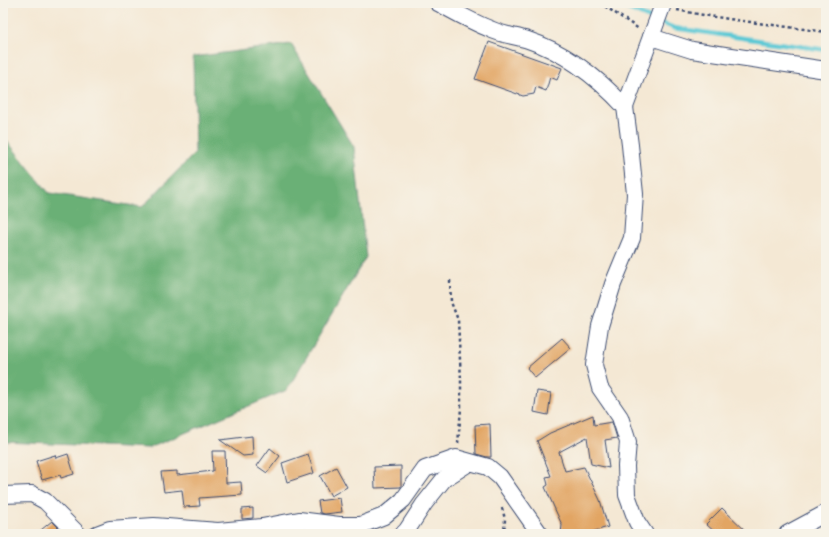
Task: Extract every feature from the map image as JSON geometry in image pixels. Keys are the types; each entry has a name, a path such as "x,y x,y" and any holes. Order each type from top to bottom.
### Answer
{"street":[{"path":"438,3 491,30 529,40 560,54 587,72 610,91 625,107"},
{"path":"645,534 637,522 627,495 626,466 628,442 620,417 600,388 594,365 600,326 613,284 632,238 635,194 625,107 662,6"},
{"path":"651,37 692,50 826,70"},
{"path":"97,534 110,529 154,526 218,531 262,527 299,520 339,525 361,525 384,516 403,500 425,469 456,458 488,467 500,477 540,534"},
{"path":"403,534 444,479 465,461"},
{"path":"3,495 32,494 45,501 78,534"},
{"path":"787,534 826,513"}],"path":[{"path":"600,3 651,37"},
{"path":"662,6 700,14 826,32"},
{"path":"450,280 451,302 458,320 461,408 457,442 465,461"}],"green space":[{"path":"291,44 354,147 366,257 287,390 149,448 3,442 3,136 49,193 142,207 195,153 193,57"}],"building":[{"path":"489,42 562,68 557,80 550,77 546,91 536,87 534,94 523,96 475,79"},
{"path":"562,338 571,348 535,378 527,368"},
{"path":"537,391 551,393 548,415 534,412"},
{"path":"593,415 594,425 612,422 617,438 605,440 609,468 591,464 587,437 559,452 565,471 584,467 600,500 608,527 585,534 561,534 562,525 545,487 548,485 546,477 551,476 537,441 550,433"},
{"path":"490,424 491,457 487,457 476,454 475,425"},
{"path":"252,436 253,455 243,456 220,440"},
{"path":"270,448 280,456 267,473 257,466"},
{"path":"212,451 225,451 226,483 241,482 242,495 199,498 200,506 184,507 182,490 164,492 161,472 177,471 177,475 213,471"},
{"path":"68,454 74,474 61,478 60,475 42,480 36,461 55,455 56,458"},
{"path":"308,454 314,473 287,482 282,463"},
{"path":"401,466 401,487 375,488 374,467"},
{"path":"336,467 347,487 331,496 320,476"},
{"path":"340,498 342,512 325,514 320,513 318,501"},
{"path":"253,508 253,518 242,519 242,509"},
{"path":"722,508 749,534 717,534 706,524"},
{"path":"52,521 65,534 36,534"}],"waterway":[{"path":"619,3 628,9 674,28 826,50"}]}
